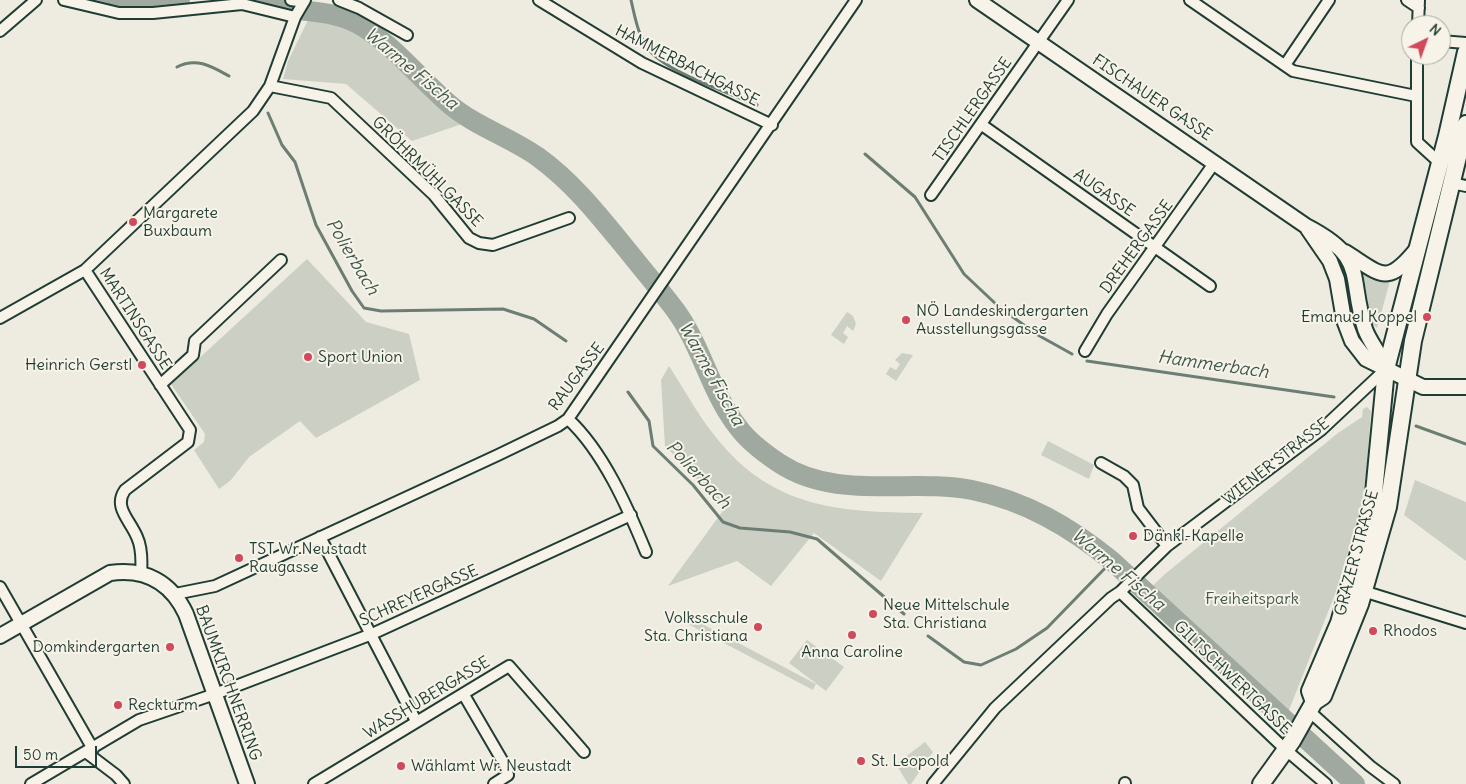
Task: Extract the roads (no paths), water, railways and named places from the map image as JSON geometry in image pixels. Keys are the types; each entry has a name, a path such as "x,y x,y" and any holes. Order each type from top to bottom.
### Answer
{"main road":[{"name":"FISCHAUER GASSE","path":"977,0 1306,226 1323,235 1345,252 1380,274 1388,275 1400,268 1417,248"},
{"path":"1466,52 1440,163 1386,369 1407,381 1423,387 1466,387"},
{"path":"1407,381 1413,341 1459,185 1466,124"},
{"name":"FISCHAUER GASSE","path":"1306,226 1330,260 1337,279 1344,320 1352,341 1366,360 1386,369"},
{"name":"FISCHAUER GASSE","path":"1345,252 1354,272 1365,330 1380,352 1386,369"},
{"name":"GRAZER STRASSE","path":"1301,725 1310,691 1338,623 1373,503 1386,369"},
{"name":"GRAZER STRASSE","path":"1261,784 1323,696 1363,592 1388,506 1407,381"},
{"path":"0,636 110,573 124,571 141,573 156,579 175,594"},
{"name":"BAUMKIRCHNERRING","path":"175,594 186,614 247,784"}],"street":[{"path":"0,31 36,0"},
{"path":"64,0 119,13 152,13 242,4 295,17"},
{"path":"0,318 85,270 253,111 270,86 295,17 304,1 291,0"},
{"path":"339,0 407,35"},
{"name":"HAMMERBACHGASSE","path":"539,0 642,63 772,125"},
{"name":"RAUGASSE","path":"175,594 214,586 498,455 558,426 568,418 772,125 856,0"},
{"name":"TISCHLERGASSE","path":"932,195 1068,0"},
{"path":"1190,0 1293,70 1416,96"},
{"path":"1285,64 1329,0"},
{"path":"1407,0 1419,4"},
{"path":"1451,42 1466,43"},
{"path":"1417,65 1416,142 1440,163"},
{"name":"GRÖHRMÜHLGASSE","path":"270,86 331,98 434,195 469,238 479,244 493,245 569,218"},
{"name":"AUGASSE","path":"982,125 1210,286"},
{"name":"DREHERGASSE","path":"1085,351 1107,314 1215,162"},
{"name":"MARTINSGASSE","path":"160,385 193,355 195,342 281,260"},
{"name":"MARTINSGASSE","path":"85,270 190,430 188,442 125,490 120,497 120,505 137,537 142,556 141,573"},
{"name":"WIENER STRASSE","path":"933,784 995,708 1167,546 1321,430 1386,369"},
{"path":"568,418 578,428 615,484 646,552"},
{"path":"1102,463 1124,476 1134,485 1138,508 1167,546"},
{"name":"SCHREYERGASSE","path":"31,784 90,751 139,720 215,694 372,634 630,515"},
{"path":"320,537 416,721"},
{"path":"0,587 22,622 90,751 124,784"},
{"name":"GILTSCHWERTGASSE","path":"1120,592 1301,725 1326,784"},
{"path":"1363,592 1466,623"},
{"name":"WASSHUBERGASSE","path":"314,784 416,721 464,695 509,666 584,752"},
{"path":"464,695 506,767 508,775 494,784"},
{"path":"1301,725 1370,766 1394,784"}],"waterway":[{"name":"Warme Fischa","path":"97,0 122,4 180,0"},
{"name":"Warme Fischa","path":"246,0 284,8 331,14 358,24 394,51 458,111 516,143 551,167 597,213 676,311 693,340 713,385 729,414 747,437 773,459 801,475 824,482 848,485 948,487 972,490 1029,508 1063,526 1112,561 1355,784"},
{"name":"Hammerbach","path":"631,0 643,40 650,51 659,59 685,75 757,105"},
{"name":"Polierbach","path":"177,67 191,63 203,64 229,76"},
{"name":"Polierbach","path":"268,113 282,145 295,162 316,225 352,291 364,308 381,311 503,309 534,319 566,341"},
{"name":"Hammerbach","path":"865,154 915,197 964,274 998,306 1036,334 1072,354"},
{"name":"Hammerbach","path":"1087,361 1334,397"},
{"name":"Polierbach","path":"628,392 649,421 653,446 693,485 723,522 740,528 790,532 817,539 904,614"},
{"name":"Hammerbach","path":"1416,426 1466,444"},
{"path":"928,636 964,662 981,665 1016,649 1047,628 1112,561"}],"place":[{"name":"Margarete Buxbaum","path":"133,222"},
{"name":"Emanuel Koppel","path":"1427,317"},
{"name":"NÖ Landeskindergarten Ausstellungsgasse","path":"906,320"},
{"name":"Sport Union","path":"308,357"},
{"name":"Heinrich Gerstl","path":"142,365"},
{"name":"Dänkl-Kapelle","path":"1133,536"},
{"name":"TST Wr.Neustadt Raugasse","path":"239,558"},
{"name":"Neue Mittelschule Sta. Christiana","path":"873,614"},
{"name":"Volksschule Sta. Christiana","path":"758,627"},
{"name":"Rhodos","path":"1373,631"},
{"name":"Anna Caroline","path":"852,635"},
{"name":"Domkindergarten","path":"170,647"},
{"name":"Reckturm","path":"118,705"},
{"name":"St. Leopold","path":"861,761"},
{"name":"Wählamt Wr. Neustadt","path":"401,766"}],"park label":[{"name":"Freiheitspark","path":"1252,599"}]}
